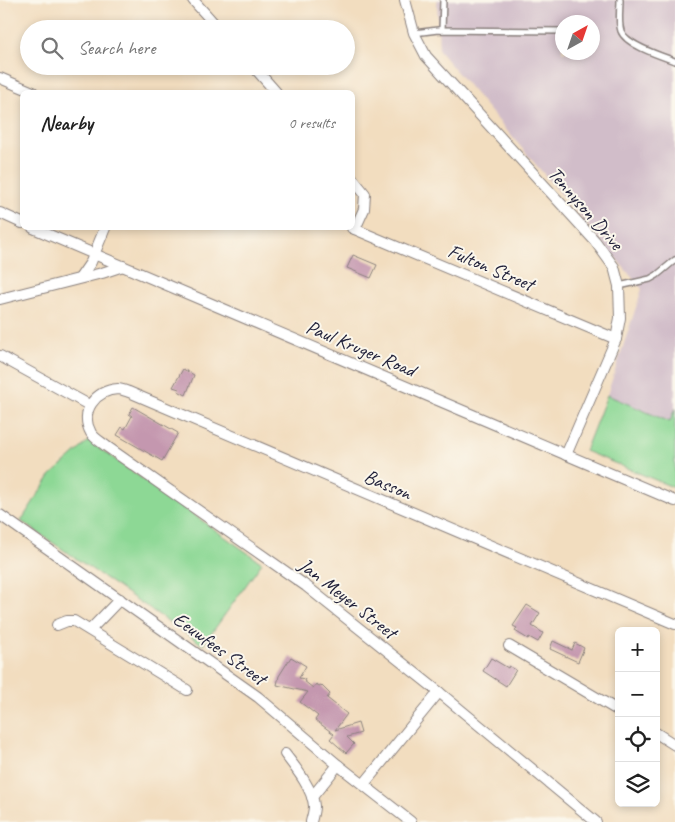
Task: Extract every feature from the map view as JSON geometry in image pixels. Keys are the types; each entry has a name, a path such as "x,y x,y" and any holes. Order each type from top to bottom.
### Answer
{"street":[{"path":"193,0 211,20"},
{"name":"Tennyson Drive","path":"405,0 414,33 426,56 605,254 614,267 619,286 620,318 616,339 566,455"},
{"name":"Tennyson Drive","path":"410,16 412,0"},
{"path":"261,75 274,90"},
{"path":"0,78 28,90"},
{"path":"355,182 365,194 364,209 355,226"},
{"path":"0,214 20,222"},
{"name":"Fulton Street","path":"355,228 616,339"},
{"name":"Paul Kruger Road","path":"38,230 675,501"},
{"path":"80,278 88,269 104,230"},
{"path":"0,299 123,266"},
{"path":"0,356 89,405"},
{"name":"Basson","path":"89,405 106,392 118,390 130,392 675,624"},
{"name":"Jan Meyer Street","path":"89,405 86,412 92,434 106,446 306,586 439,692 596,822"},
{"name":"Eeuwfees Street","path":"0,514 258,697 338,765 411,822"},
{"path":"90,630 120,599"},
{"path":"57,625 70,620 90,630 187,690"},
{"path":"509,646 615,709"},
{"path":"364,784 439,692"},
{"path":"660,735 675,744"},
{"path":"284,754 296,768 312,797 314,806 311,822"},
{"path":"312,797 338,765"}],"lane":[{"path":"442,30 443,0"},
{"path":"620,0 619,23 622,34 631,43 675,61"},
{"path":"414,33 442,30 555,31"},
{"path":"619,286 657,276 675,260"}],"shaded area":[{"path":"437,0 675,0 675,408 671,422 607,395 642,289 439,51"}],"green space":[{"path":"607,395 670,422 675,408 675,488 585,451"},
{"path":"89,441 262,563 203,645 21,521 50,476"}],"building":[{"path":"353,255 377,265 371,278 347,268"},
{"path":"183,369 194,375 186,395 173,387"},
{"path":"133,407 178,433 162,461 117,435 122,427 125,429 132,416 129,414"},
{"path":"527,605 540,613 532,626 543,633 538,642 529,637 528,639 515,631 517,628 513,626"},
{"path":"553,641 572,650 575,643 584,648 578,662 550,649"},
{"path":"291,657 306,666 299,678 305,679 304,681 313,688 316,684 321,685 330,694 327,698 347,714 335,730 358,723 361,733 347,737 354,744 346,753 330,739 334,734 315,720 318,716 300,702 308,692 277,685 279,676"},
{"path":"491,658 508,668 509,666 516,670 506,686 483,671"}]}
